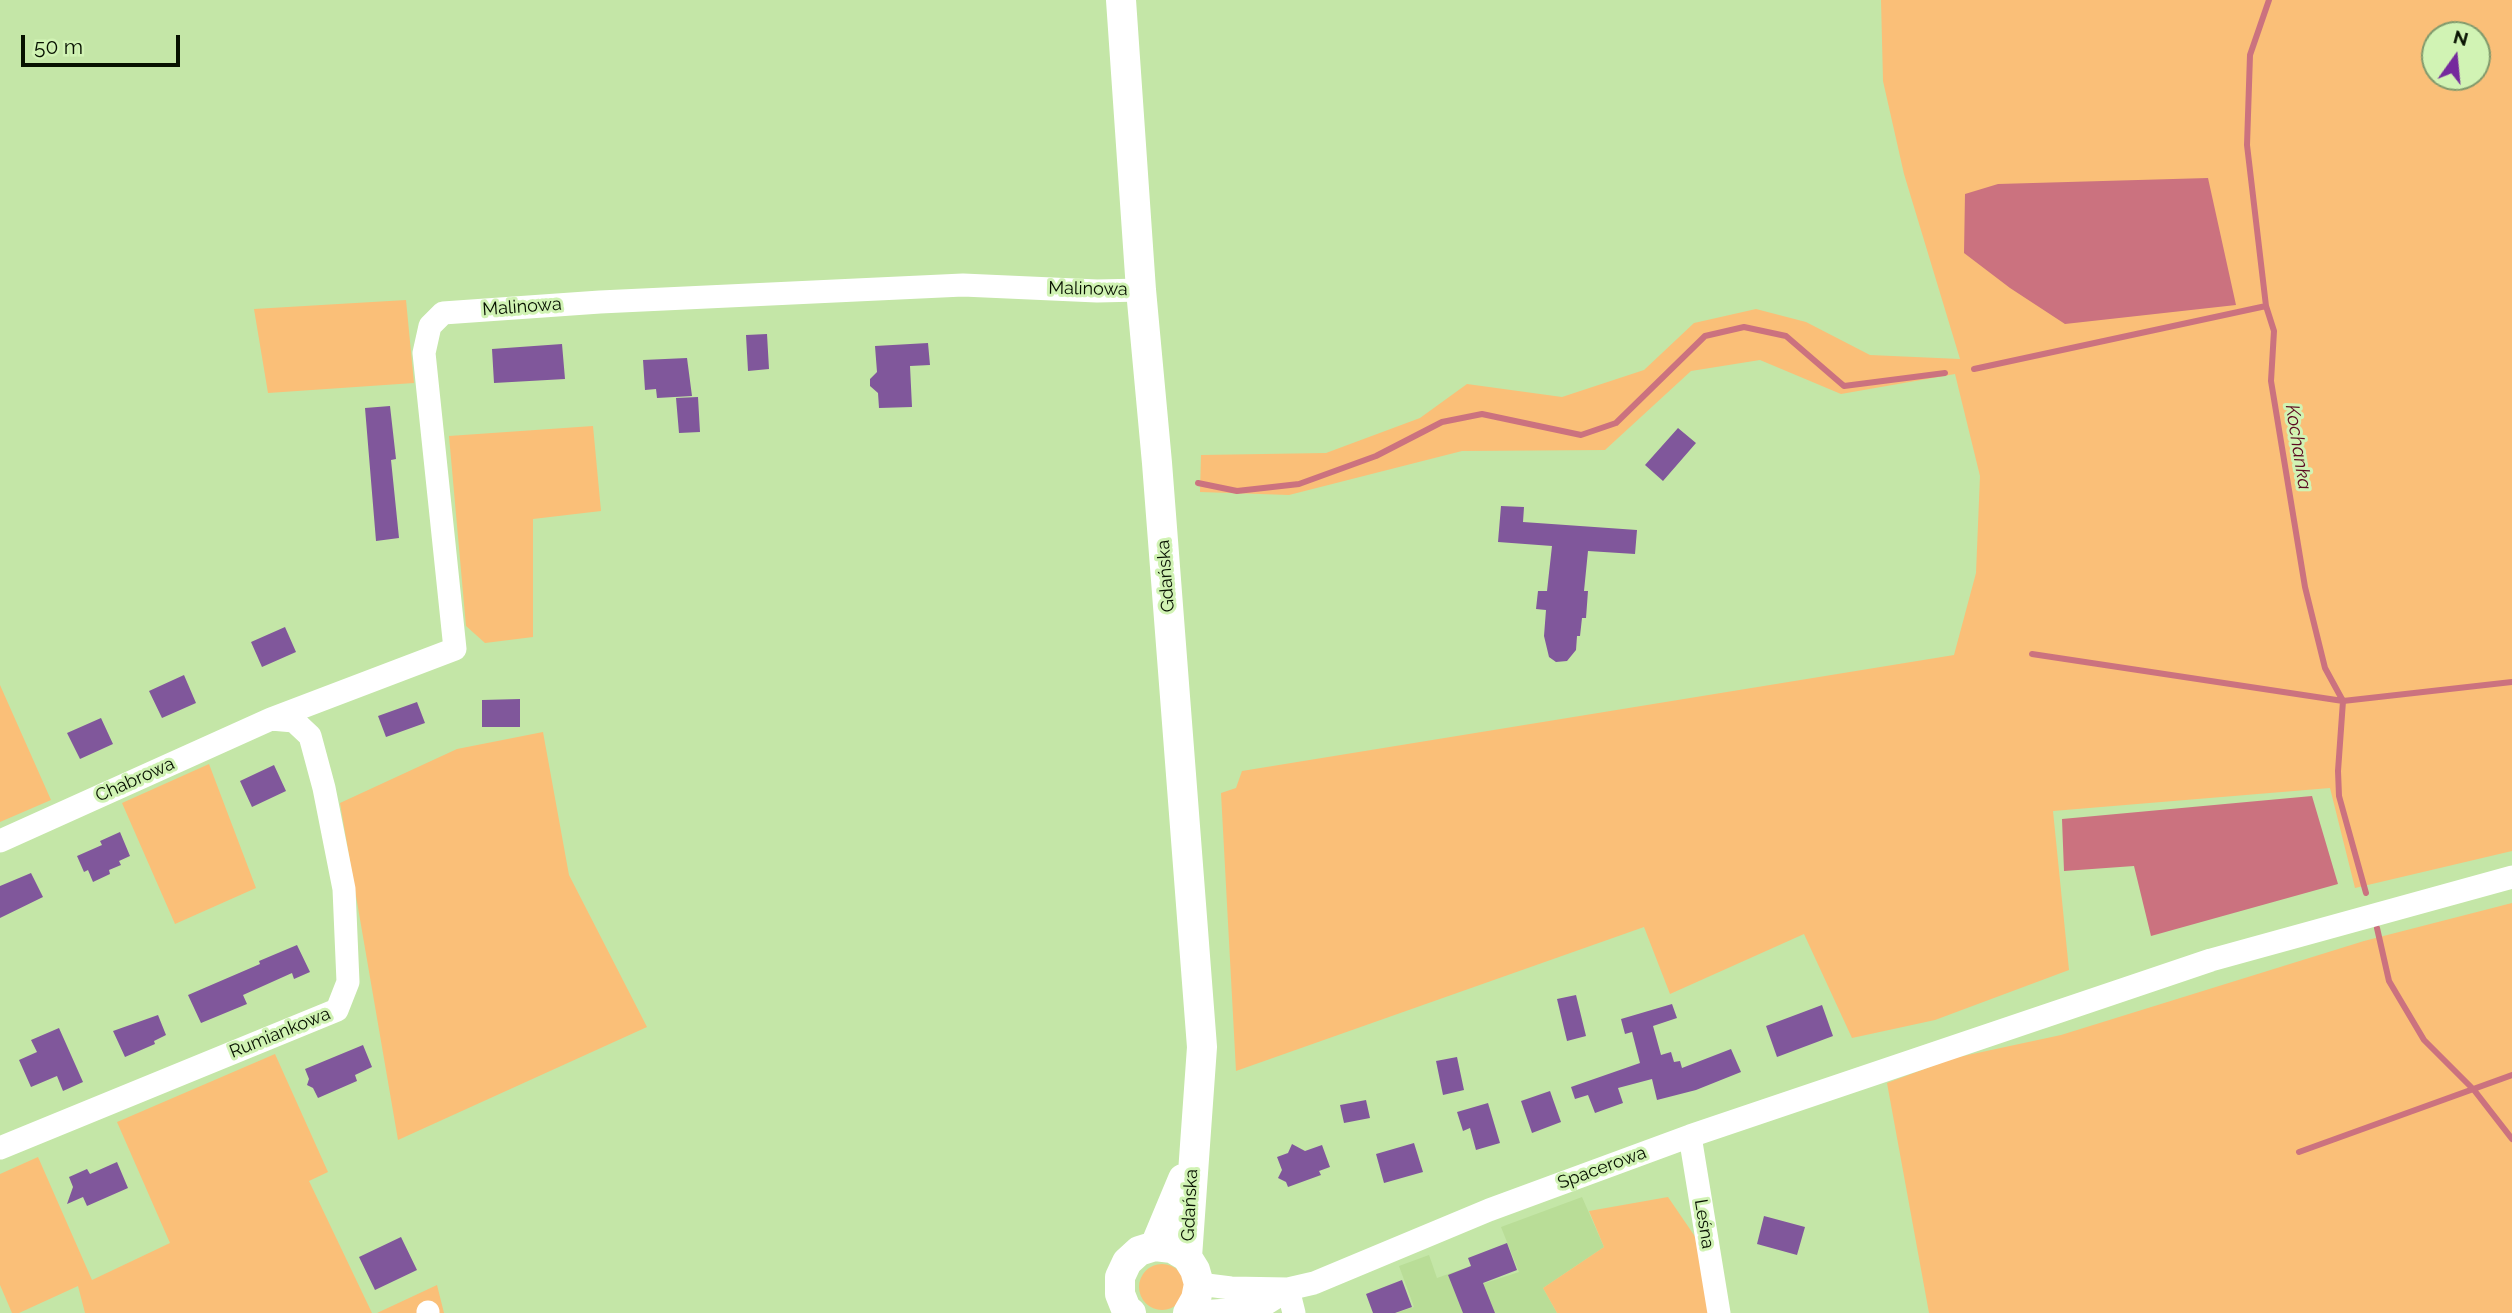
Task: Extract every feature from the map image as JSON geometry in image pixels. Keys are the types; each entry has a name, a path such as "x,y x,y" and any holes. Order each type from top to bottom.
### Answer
{"main road":[{"name":"Gdańska","path":"1121,0 1141,290 1202,1047 1187,1257"},
{"name":"Gdańska","path":"1155,1246 1193,1153"},
{"path":"1128,1312 1120,1294 1120,1277 1127,1262 1139,1251 1155,1246 1172,1248 1187,1257 1195,1269 1199,1284 1196,1300 1188,1313"}],"street":[{"name":"Malinowa","path":"271,719 455,649 424,353 430,326 443,313 600,302 963,285 1097,291 1141,290"},
{"name":"Chabrowa","path":"0,841 271,719"},
{"name":"Rumiankowa","path":"0,1148 337,1010 348,982 344,889 324,788 310,736 293,721 271,719"},
{"name":"Spacerowa","path":"1199,1284 1231,1288 1288,1289 1314,1283 1489,1210 1689,1136 2211,960 2512,877"},
{"name":"Leśna","path":"1689,1136 1719,1313"},
{"name":"Spacerowa","path":"1188,1313 1241,1309 1266,1303 1288,1289"},
{"path":"1288,1289 1294,1313"}],"shaded area":[{"path":"1881,0 2512,0 2512,851 2355,888 2330,788 2053,811 2069,970 1935,1020 1852,1038 1804,934 1670,994 1644,927 1236,1071 1221,793 1236,788 1242,771 1954,655 1976,573 1980,476 1955,374 1841,394 1760,360 1691,371 1605,450 1462,451 1289,495 1200,492 1201,455 1326,453 1420,418 1467,384 1562,397 1644,370 1694,323 1756,309 1806,322 1870,355 1960,359 1904,174 1883,81"},
{"path":"2208,178 2236,305 2065,324 2010,288 1964,253 1965,194 1998,184"},
{"path":"406,300 414,383 268,393 254,309"},
{"path":"593,426 601,511 533,519 533,637 485,643 466,626 449,436"},
{"path":"0,685 51,800 0,822"},
{"path":"543,732 569,875 647,1027 398,1140 340,803 457,749"},
{"path":"209,764 256,888 175,924 122,803"},
{"path":"2312,796 2338,884 2151,936 2134,866 2064,871 2062,819"},
{"path":"2512,903 2512,1313 1929,1313 1887,1083 1954,1058 2061,1035 2364,941"},
{"path":"275,1054 328,1172 309,1181 372,1313 85,1313 78,1286 19,1313 12,1313 0,1285 0,1174 38,1157 92,1280 170,1243 117,1122"},
{"path":"1582,1197 1604,1247 1543,1288 1557,1313 1396,1313 1414,1307 1399,1266 1429,1255 1437,1278 1471,1266 1479,1285 1519,1272 1501,1227"},
{"path":"1668,1197 1696,1238 1709,1313 1557,1313 1543,1288 1604,1247 1589,1211"},
{"path":"1162,1264 1178,1271 1185,1287 1178,1303 1162,1310 1146,1303 1139,1287 1146,1271"},
{"path":"437,1285 444,1313 377,1313"}],"building":[{"path":"767,334 769,369 748,371 746,335"},
{"path":"928,343 930,365 910,366 912,407 879,408 878,393 870,386 870,379 877,372 875,346"},
{"path":"562,344 565,379 494,383 492,349"},
{"path":"687,358 692,396 657,398 656,389 645,390 643,360"},
{"path":"698,397 700,432 679,433 676,398"},
{"path":"390,406 396,459 391,460 399,538 376,541 365,408"},
{"path":"1678,428 1696,443 1663,481 1645,465"},
{"path":"1501,506 1524,507 1523,522 1637,530 1635,554 1588,551 1584,591 1588,591 1586,618 1582,618 1576,650 1567,661 1556,662 1549,657 1544,636 1546,610 1536,609 1538,591 1547,591 1552,546 1498,542"},
{"path":"285,627 296,652 262,667 251,642"},
{"path":"184,675 196,703 162,718 149,691"},
{"path":"520,699 520,727 482,727 482,700"},
{"path":"417,702 425,723 386,737 378,716"},
{"path":"101,718 113,744 80,759 67,733"},
{"path":"274,765 286,791 252,807 240,781"},
{"path":"120,832 130,856 119,861 121,865 109,870 110,874 93,882 88,870 84,872 77,856 102,845 100,841"},
{"path":"31,873 43,897 0,918 0,886"},
{"path":"297,945 310,972 294,979 292,973 243,995 247,1004 201,1023 188,995"},
{"path":"1576,995 1586,1036 1567,1041 1557,999"},
{"path":"1672,1004 1677,1018 1653,1026 1661,1055 1671,1052 1674,1062 1680,1061 1682,1068 1731,1049 1741,1072 1696,1090 1657,1100 1652,1079 1618,1088 1623,1103 1595,1113 1588,1095 1575,1099 1571,1087 1640,1063 1632,1032 1625,1034 1621,1019"},
{"path":"1822,1005 1833,1036 1777,1057 1766,1026"},
{"path":"158,1015 166,1035 154,1041 155,1044 125,1057 113,1031"},
{"path":"59,1028 83,1082 63,1091 57,1076 31,1087 19,1060 37,1052 31,1040"},
{"path":"363,1045 372,1067 355,1075 357,1081 318,1098 313,1088 307,1085 309,1079 305,1069"},
{"path":"1457,1057 1464,1090 1443,1095 1436,1061"},
{"path":"1550,1091 1561,1122 1532,1133 1521,1101"},
{"path":"1366,1100 1370,1118 1344,1123 1340,1105"},
{"path":"1488,1103 1500,1143 1476,1150 1470,1128 1463,1131 1457,1112"},
{"path":"1414,1143 1423,1172 1384,1183 1376,1154"},
{"path":"1292,1144 1305,1151 1322,1145 1330,1167 1319,1171 1321,1175 1288,1187 1286,1182 1278,1178 1282,1170 1277,1157 1288,1153"},
{"path":"117,1162 128,1188 87,1206 83,1197 67,1204 73,1187 69,1177 87,1169 90,1174"},
{"path":"1764,1216 1805,1227 1797,1255 1757,1244"},
{"path":"401,1237 417,1270 375,1290 359,1257"},
{"path":"1507,1243 1517,1270 1483,1283 1495,1313 1463,1313 1448,1275 1471,1266 1468,1258"},
{"path":"1402,1280 1412,1307 1395,1313 1373,1313 1366,1294"}],"waterway":[{"name":"Kochanka","path":"2269,0 2250,55 2247,145 2266,306 2274,331 2271,381 2305,587 2325,668 2343,701 2339,796 2366,893"},
{"path":"1974,369 2266,306"},
{"path":"1198,483 1237,491 1299,484 1376,456 1442,422 1482,414 1581,435 1616,423 1705,336 1744,327 1786,336 1844,386 1945,373"},
{"path":"2032,654 2343,701 2512,682"},
{"name":"Kochanka","path":"2377,928 2389,981 2424,1040 2474,1090 2512,1139"},
{"path":"2299,1152 2512,1075"}]}
